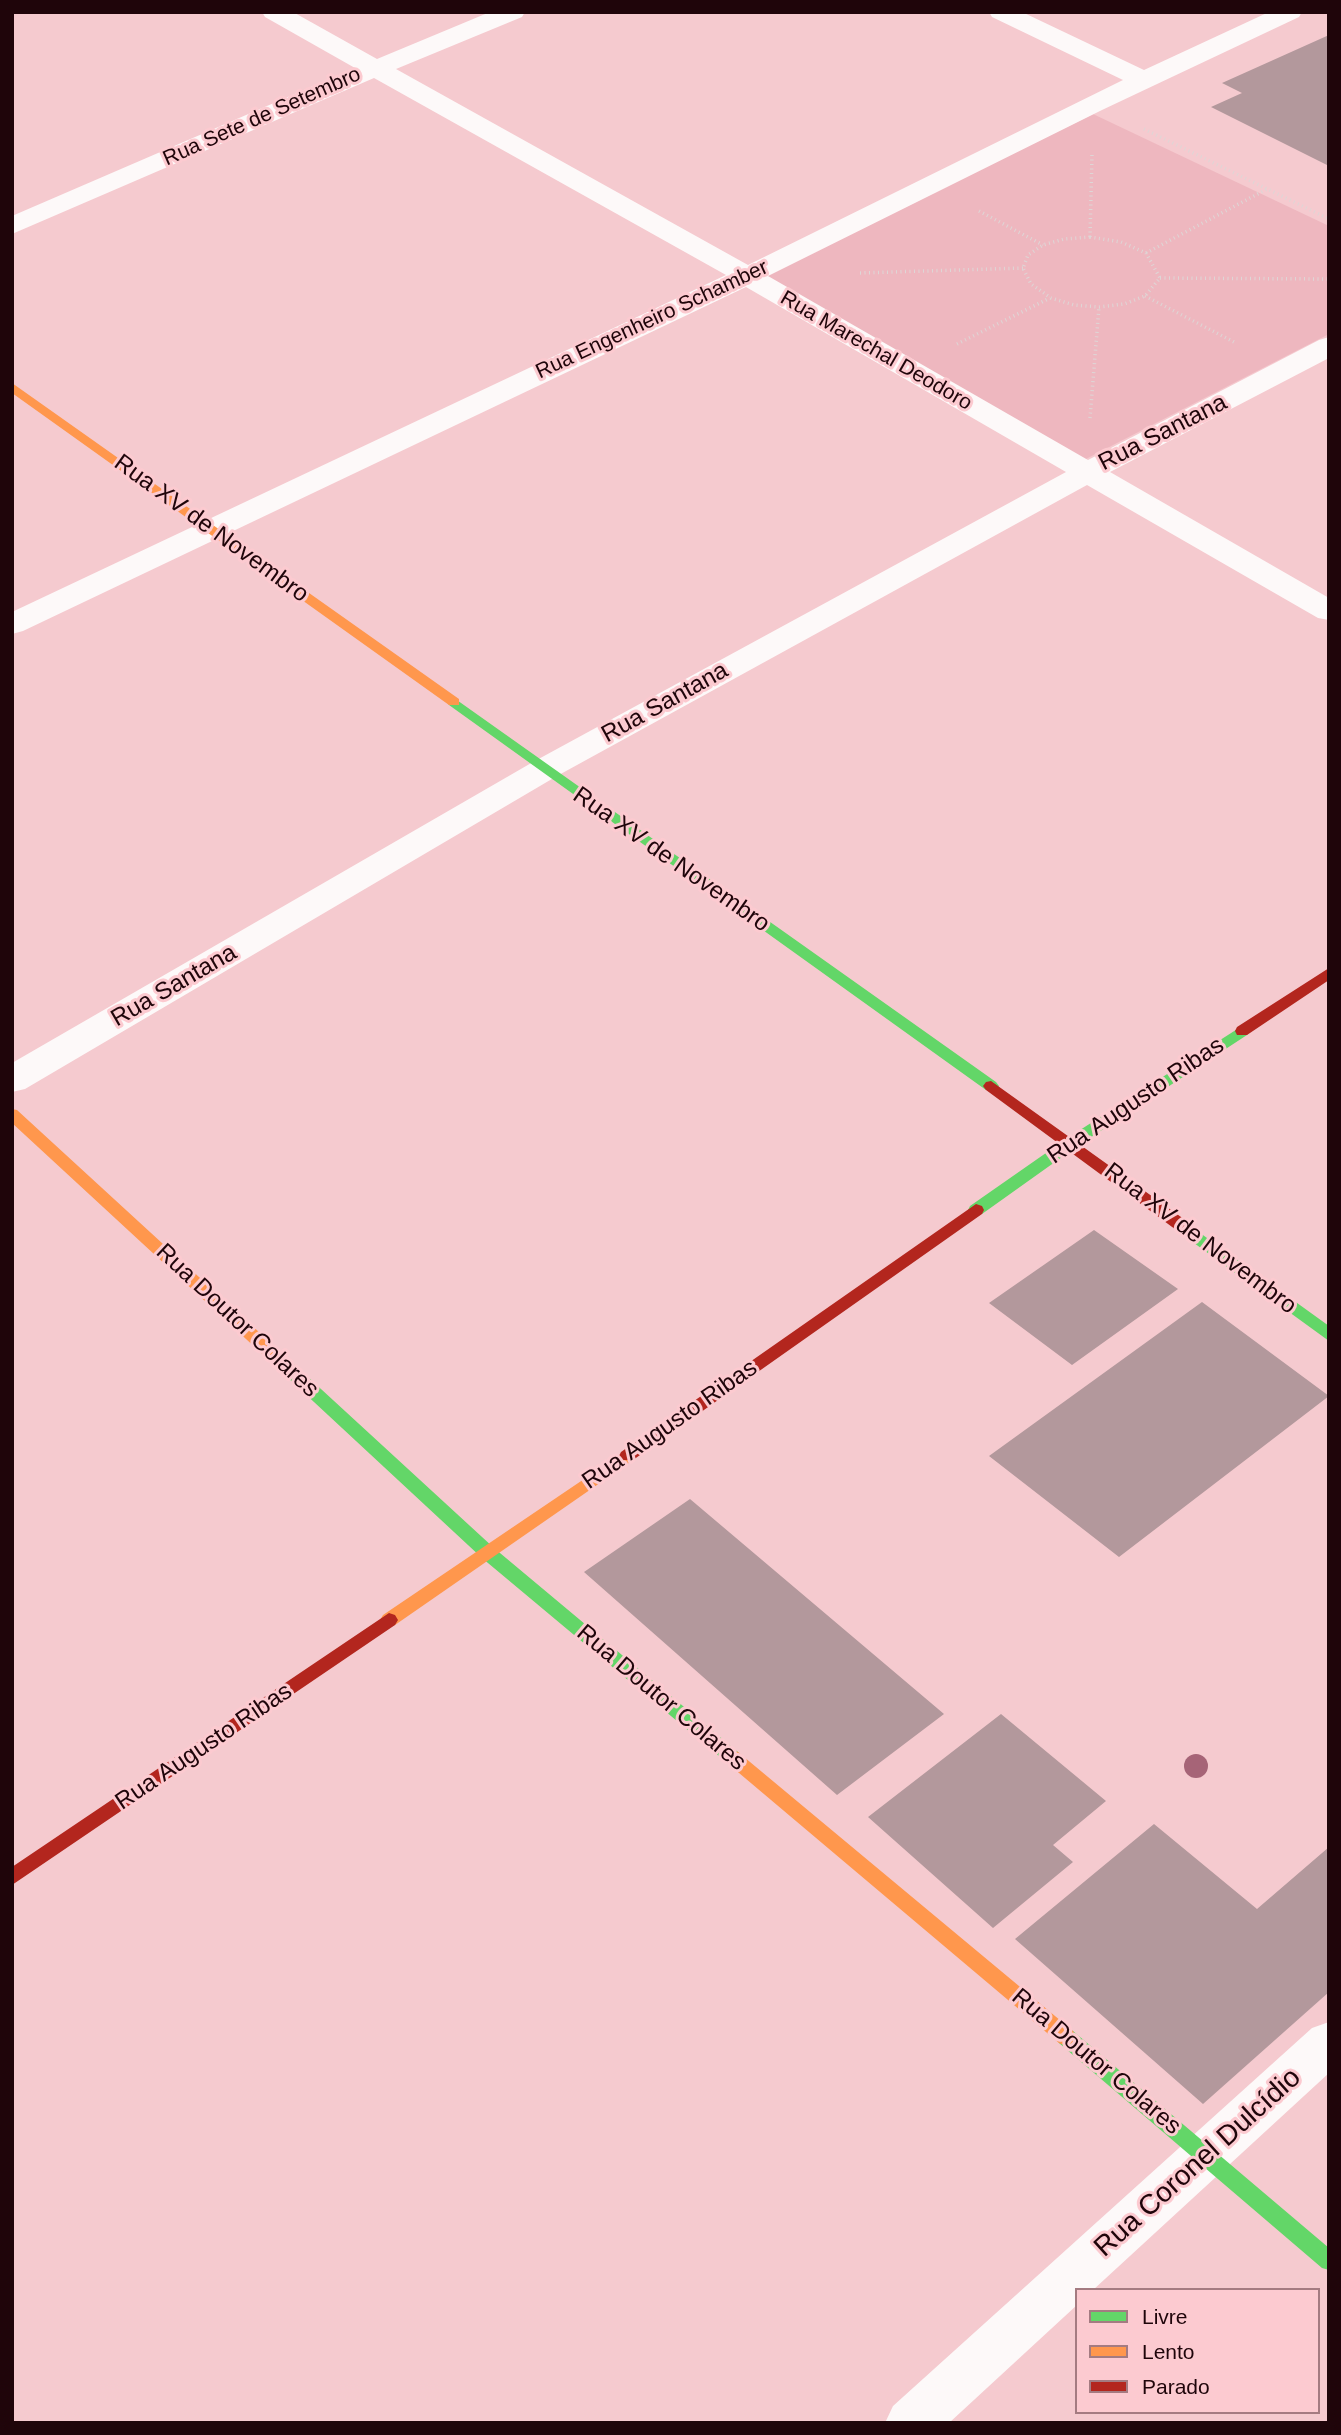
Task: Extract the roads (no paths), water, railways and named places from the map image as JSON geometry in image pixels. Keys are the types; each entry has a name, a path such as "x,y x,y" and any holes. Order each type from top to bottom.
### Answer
{"street":[{"name":"Rua Marechal Deodoro","path":"274,12 747,276 1329,611"},
{"name":"Rua Sete de Setembro","path":"12,226 373,69 513,12"},
{"path":"1000,12 1144,80"},
{"name":"Rua Engenheiro Schamber","path":"12,624 747,276 1093,104 1290,12"},
{"name":"Rua Santana","path":"12,1080 545,769 1086,473 1329,346"},
{"name":"Rua XV de Novembro","path":"12,387 1071,1143 1329,1335"},
{"name":"Rua Augusto Ribas","path":"12,1877 488,1553 1071,1143 1329,973"},
{"name":"Rua Doutor Colares","path":"12,1114 488,1553 1207,2155 1329,2261"},
{"name":"Rua Coronel Dulcídio","path":"911,2423 1329,2043"}]}
